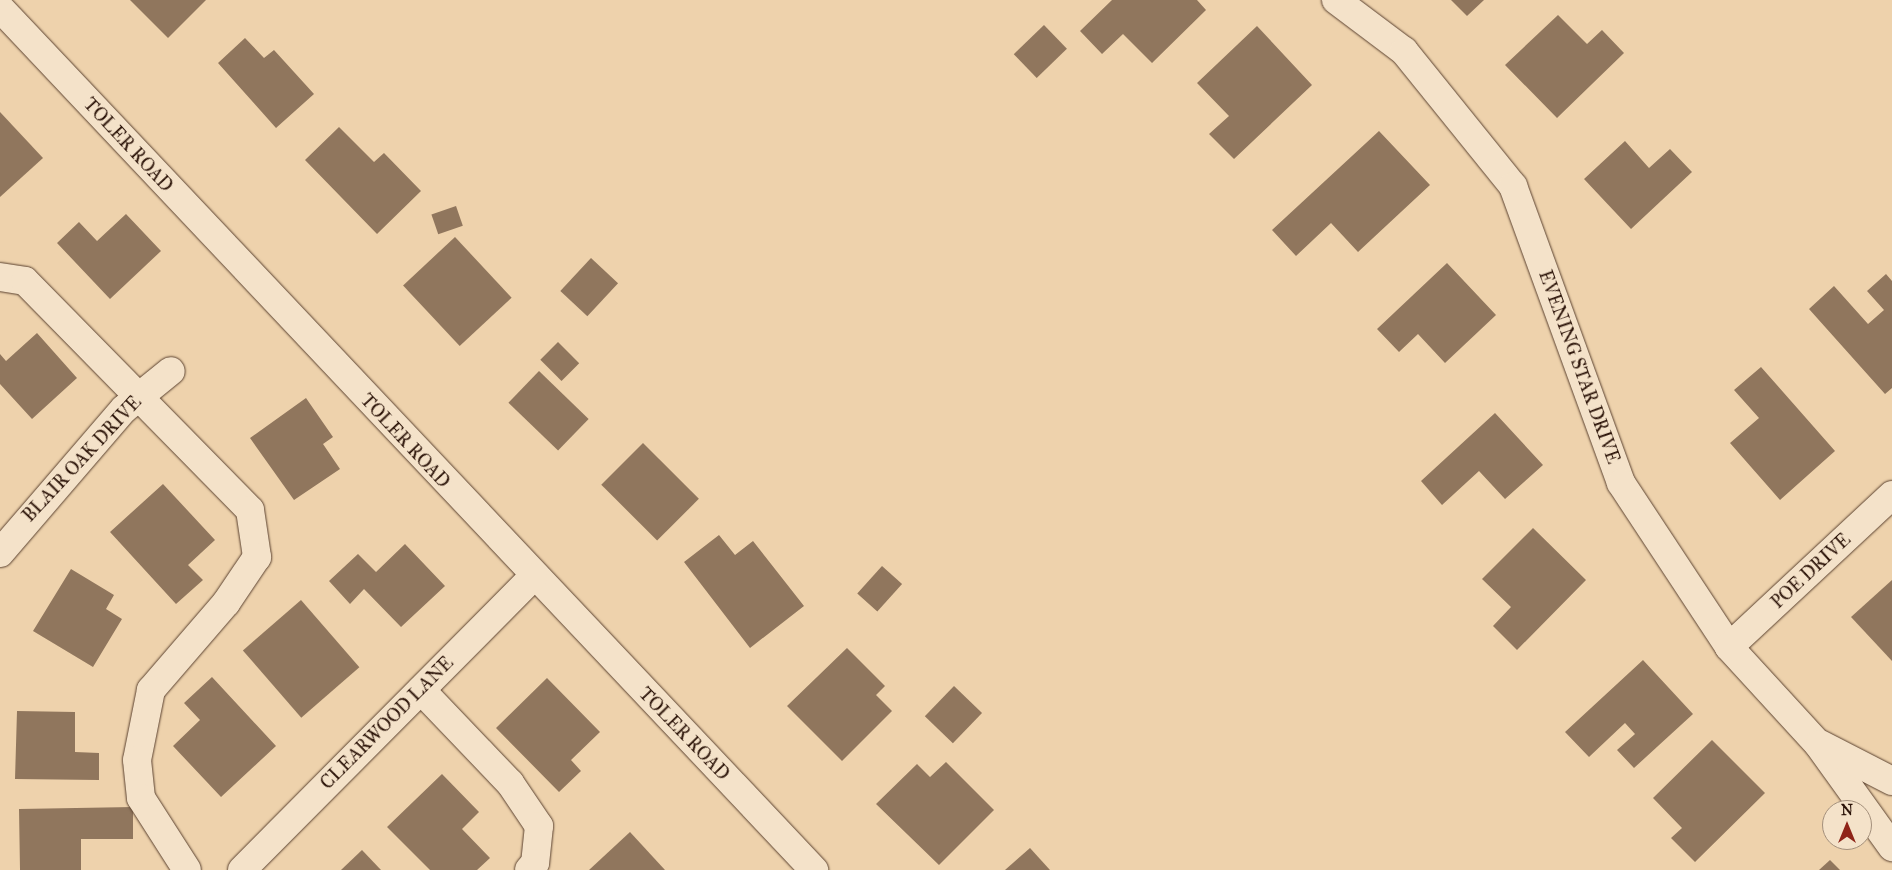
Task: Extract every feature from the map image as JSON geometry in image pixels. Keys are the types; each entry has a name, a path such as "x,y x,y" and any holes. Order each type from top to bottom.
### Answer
{"street":[{"name":"EVENING STAR DRIVE","path":"1336,0 1404,51 1513,186 1621,483 1730,647 1818,744 1892,847"},
{"name":"TOLER ROAD","path":"0,8 533,577 814,870"},
{"path":"0,277 25,281 250,510 257,557 226,603 152,690 137,760 141,798 186,870"},
{"name":"BLAIR OAK DRIVE","path":"0,553 27,517 140,396 172,371"},
{"name":"POE DRIVE","path":"1730,647 1892,495"},
{"name":"CLEARWOOD LANE","path":"242,870 533,577"},
{"path":"420,690 510,783 539,826 535,863 529,870"},
{"name":"EVENING STAR DRIVE","path":"1818,744 1892,781"}],"building":[{"path":"130,0 206,0 168,38"},
{"path":"1112,0 1197,0 1206,10 1152,63 1123,34 1102,54 1080,31"},
{"path":"1451,0 1484,0 1467,16"},
{"path":"1558,15 1587,44 1602,30 1624,53 1557,118 1505,65"},
{"path":"1044,25 1067,49 1037,78 1014,54"},
{"path":"1257,26 1312,85 1234,159 1209,134 1229,116 1197,83"},
{"path":"245,38 264,58 274,50 314,94 276,128 218,63"},
{"path":"0,112 43,158 0,197"},
{"path":"339,127 374,162 384,153 421,191 377,234 305,160"},
{"path":"1379,131 1430,185 1358,252 1331,223 1296,256 1272,230"},
{"path":"1625,141 1649,168 1670,149 1692,172 1631,229 1584,179"},
{"path":"456,206 463,226 438,234 431,214"},
{"path":"126,214 161,251 110,299 57,243 79,222 97,241"},
{"path":"455,237 512,298 460,346 403,285"},
{"path":"591,258 618,283 587,316 560,291"},
{"path":"1447,263 1496,315 1445,363 1418,334 1399,352 1377,329"},
{"path":"1886,274 1892,281 1892,388 1885,394 1809,309 1834,286 1868,324 1884,310 1867,291"},
{"path":"37,333 77,378 32,419 0,384 0,354 6,361"},
{"path":"558,342 579,363 562,381 540,360"},
{"path":"1761,367 1835,451 1780,500 1730,443 1759,418 1734,390"},
{"path":"539,371 589,419 558,451 508,403"},
{"path":"306,398 333,437 323,444 340,469 294,500 250,438"},
{"path":"1495,413 1543,465 1505,499 1479,471 1442,505 1421,481"},
{"path":"643,443 699,499 657,541 601,485"},
{"path":"163,484 215,540 188,565 203,580 176,604 110,532"},
{"path":"1533,528 1586,580 1517,650 1493,626 1511,607 1482,579"},
{"path":"719,535 735,555 753,541 804,606 750,648 684,562"},
{"path":"405,544 445,586 401,627 364,589 350,604 329,581 358,554 376,572"},
{"path":"882,566 902,584 877,612 857,593"},
{"path":"71,569 114,595 106,609 122,619 93,667 33,631"},
{"path":"1892,580 1892,661 1851,617"},
{"path":"301,600 359,667 301,718 243,651"},
{"path":"847,648 885,686 876,695 892,711 842,761 787,706"},
{"path":"1643,660 1693,714 1634,768 1617,750 1635,734 1625,723 1589,757 1565,732"},
{"path":"212,677 276,746 221,797 173,746 200,720 184,703"},
{"path":"547,678 600,732 571,760 581,771 559,792 496,728"},
{"path":"954,686 982,713 953,743 925,716"},
{"path":"17,711 75,712 75,752 99,753 99,780 15,779"},
{"path":"1712,740 1765,793 1695,862 1671,838 1682,828 1653,798"},
{"path":"946,762 994,810 939,865 876,804 917,764 930,777"},
{"path":"442,774 479,812 462,829 490,858 477,870 430,870 387,827"},
{"path":"133,807 133,839 81,839 81,870 20,870 19,809"},
{"path":"630,832 665,870 589,870"},
{"path":"1030,848 1050,870 1005,870"},
{"path":"362,850 381,870 341,870"},
{"path":"1830,860 1840,870 1819,870"}]}
